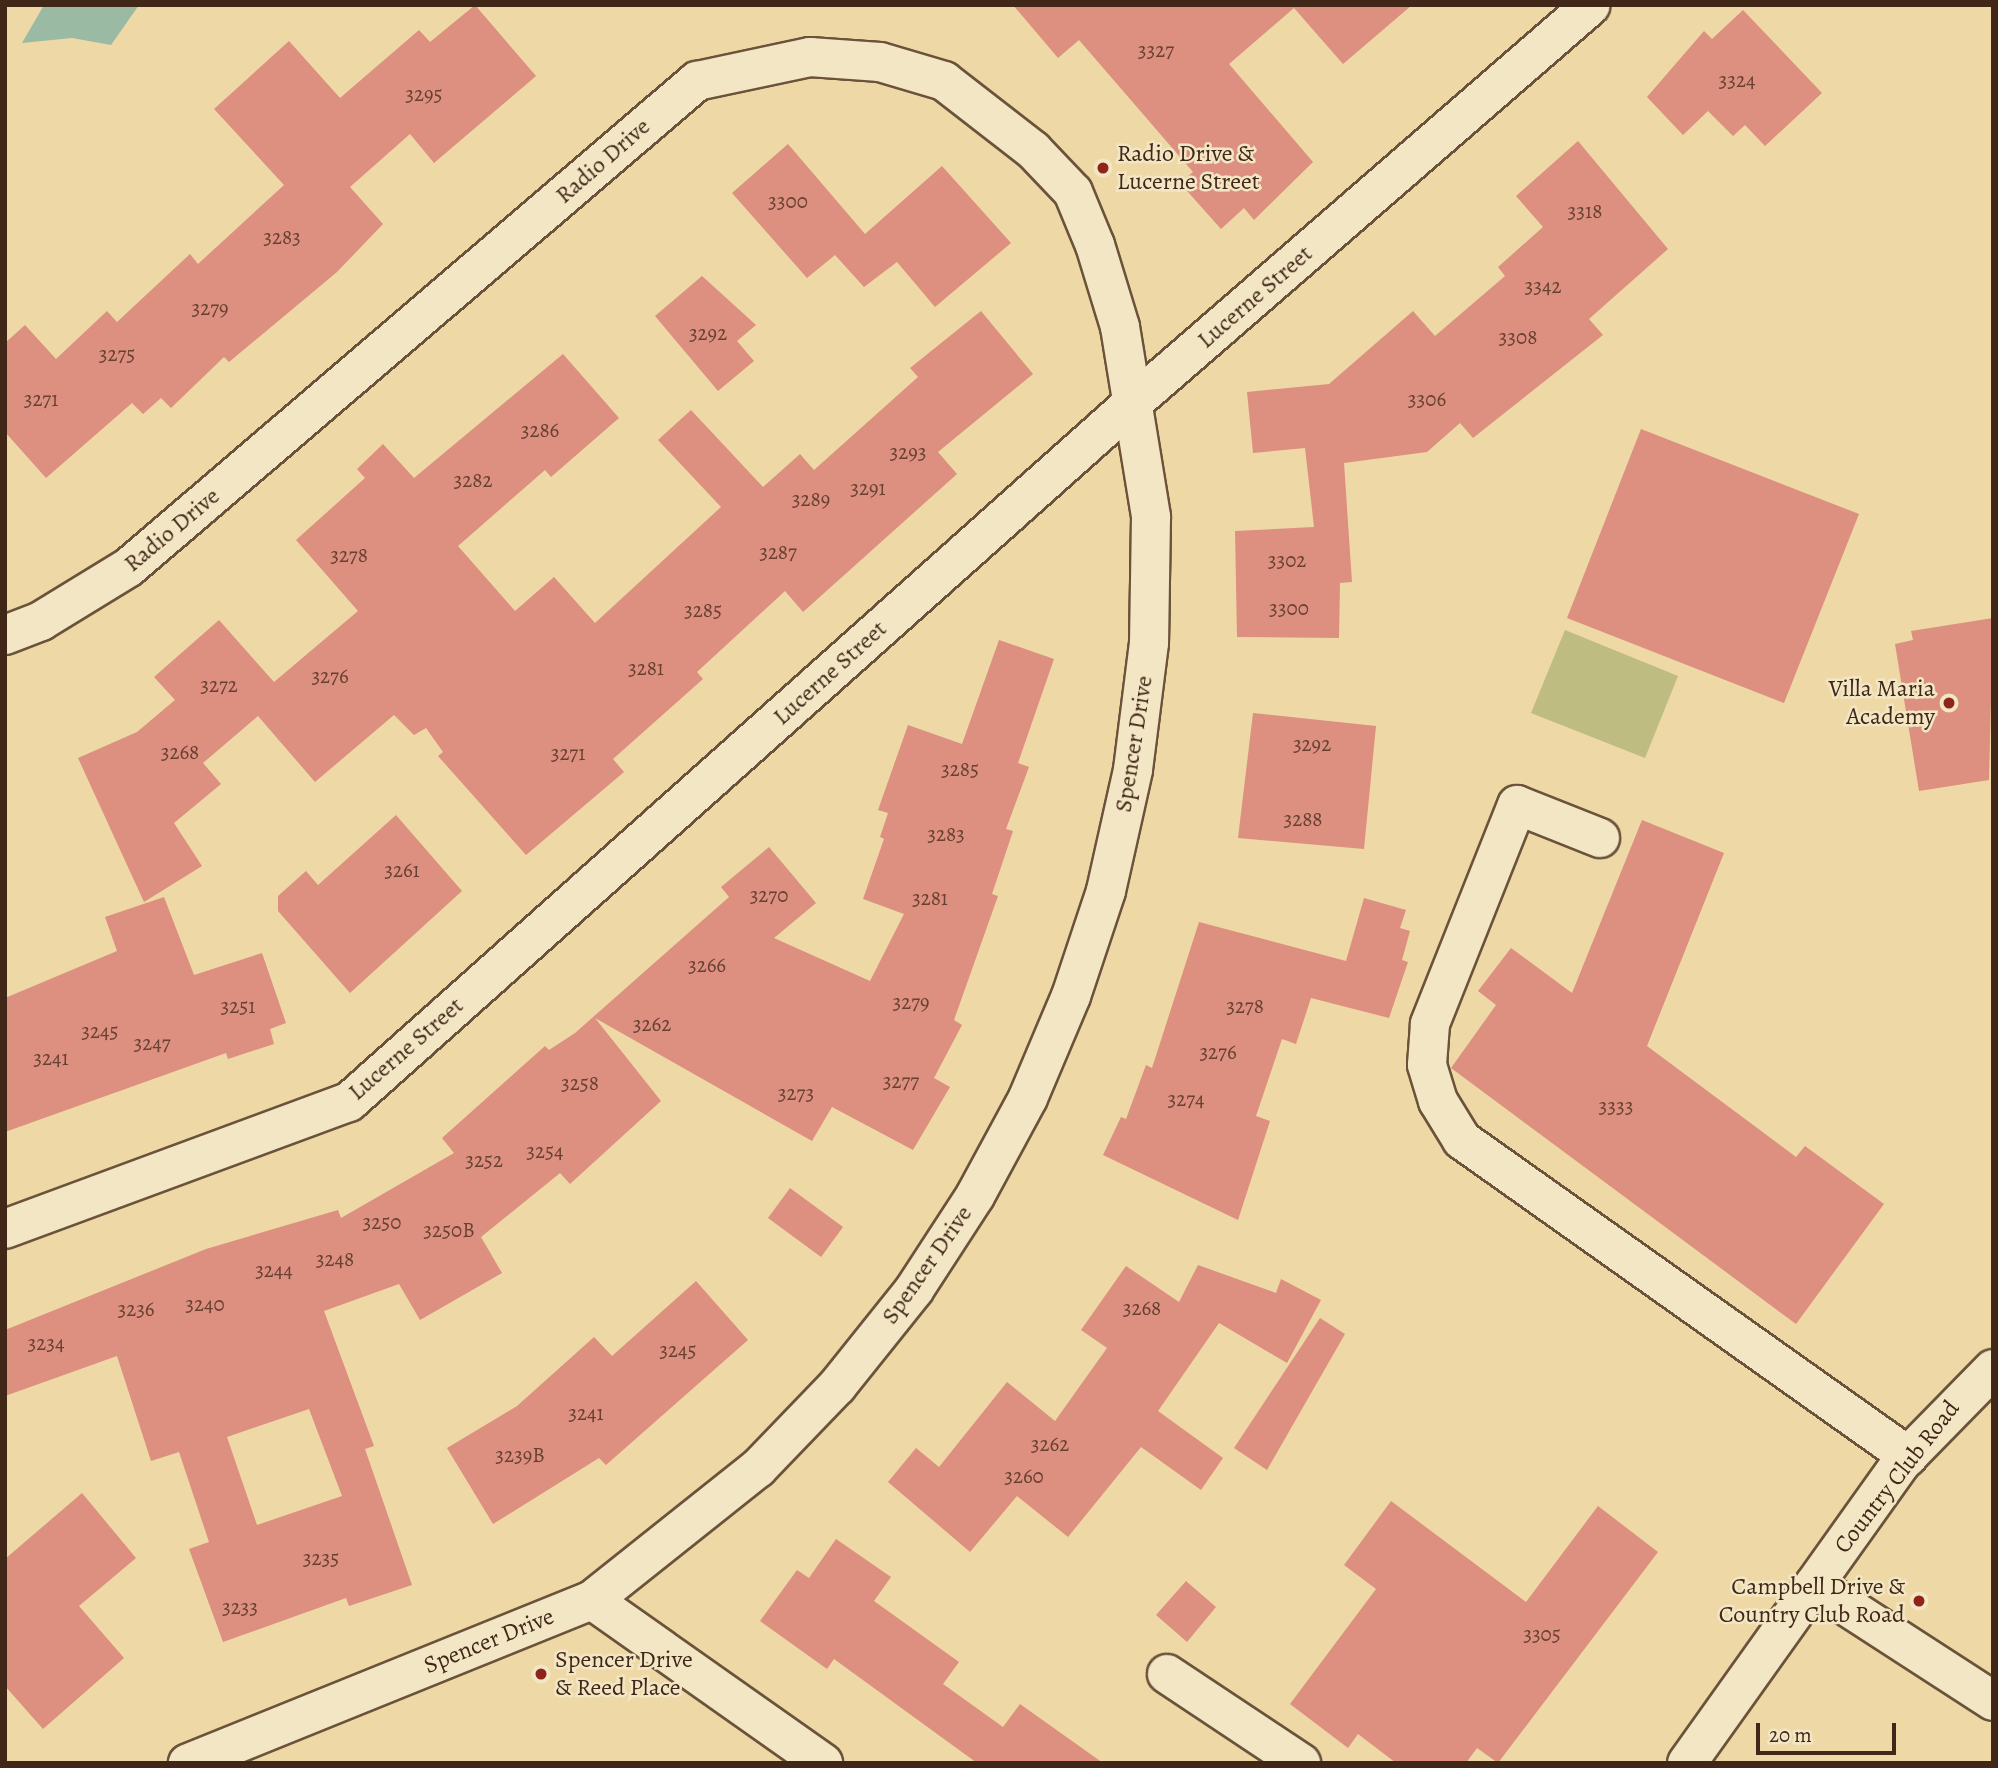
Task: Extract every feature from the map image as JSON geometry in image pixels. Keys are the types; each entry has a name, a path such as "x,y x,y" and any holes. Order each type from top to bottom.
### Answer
{"street":[{"name":"Lucerne Street","path":"5,1229 349,1102 1135,401 1590,6"},
{"name":"Radio Drive","path":"5,635 41,621 130,567 697,81 755,64 810,57 880,62 944,81 1033,149 1073,192 1095,245 1135,401"},
{"name":"Spencer Drive","path":"188,1763 592,1600 758,1468 837,1386 914,1290 1028,1098 1106,891 1133,770 1149,643 1151,517 1135,401"},
{"path":"1600,838 1517,805 1430,1024 1427,1065 1438,1101 1462,1140 1908,1456"},
{"name":"Country Club Road","path":"1687,1763 1908,1456 1993,1369"},
{"path":"1814,1585 1993,1701"},
{"path":"592,1600 823,1763"},
{"path":"1167,1674 1301,1763"}],"shaded area":[{"path":"44,5 139,5 111,45 72,38 22,43"},
{"path":"1565,630 1678,676 1645,758 1531,713"}],"building":[{"path":"475,5 536,76 434,163 410,134 350,187 383,224 337,272 229,362 224,357 171,408 161,398 143,414 132,403 46,478 5,432 5,343 25,325 56,359 107,311 117,322 190,254 198,264 284,185 214,109 289,41 340,98 419,30 430,42"},
{"path":"1013,5 1412,5 1343,64 1294,8 1229,64 1313,162 1254,220 1244,208 1221,229 1180,183 1193,172 1079,40 1058,58"},
{"path":"1743,10 1822,93 1765,146 1745,125 1733,136 1708,111 1683,135 1647,97 1704,31 1712,39"},
{"path":"1578,141 1668,249 1589,319 1603,335 1473,438 1460,423 1427,452 1344,463 1352,582 1340,583 1339,638 1237,637 1235,531 1314,527 1305,448 1253,453 1247,392 1329,384 1413,311 1435,336 1505,276 1498,267 1543,227 1516,196"},
{"path":"788,144 865,234 942,166 1011,243 935,307 897,262 864,287 835,255 807,278 732,193"},
{"path":"702,276 756,325 737,341 754,361 718,391 655,316"},
{"path":"981,311 1033,374 938,452 957,474 803,612 785,591 697,672 703,679 613,759 624,772 526,855 438,756 443,752 426,728 414,735 394,715 315,782 258,716 203,763 221,784 174,823 202,866 144,902 78,758 137,732 175,700 154,677 219,620 274,682 358,611 296,540 365,478 357,469 383,444 414,478 563,354 619,418 551,477 545,470 458,546 515,611 554,577 595,623 721,507 658,440 691,410 763,487 800,454 814,470 918,377 910,368"},
{"path":"1641,429 1859,514 1784,703 1567,618"},
{"name":"Villa Maria Academy","path":"1993,618 1989,780 1919,791 1895,644 1913,640 1911,631"},
{"path":"999,640 1054,659 1018,763 1029,767 1006,829 1013,831 992,894 998,896 954,1020 962,1025 934,1078 950,1087 913,1150 832,1107 812,1141 595,1018 661,1101 570,1184 560,1173 481,1237 502,1273 420,1320 399,1284 324,1311 374,1446 365,1449 412,1585 349,1606 346,1598 223,1642 189,1549 209,1542 179,1452 151,1461 117,1356 5,1396 5,1330 206,1249 338,1210 341,1218 454,1153 442,1138 545,1046 549,1050 575,1033 729,897 721,887 769,847 816,903 774,938 870,981 904,914 863,899 884,839 880,837 888,813 878,810 908,725 962,744","holes":["309,1409 342,1496 257,1525 227,1437"]},
{"path":"1253,713 1376,726 1364,849 1238,838"},
{"path":"396,815 462,891 350,993 278,911 278,896 306,871 318,885"},
{"path":"1642,820 1724,853 1647,1046 1796,1157 1805,1146 1884,1204 1796,1324 1451,1068 1496,1005 1478,991 1511,948 1572,993"},
{"path":"164,897 194,975 262,953 286,1023 270,1029 274,1044 228,1059 226,1053 5,1132 5,998 117,951 105,917"},
{"path":"1364,898 1406,910 1400,928 1410,931 1402,960 1408,962 1389,1018 1311,998 1296,1044 1282,1039 1256,1116 1270,1121 1238,1220 1103,1155 1121,1117 1126,1119 1146,1065 1152,1068 1199,922 1346,961"},
{"path":"790,1188 843,1227 821,1257 768,1218"},
{"path":"1198,1265 1276,1293 1281,1279 1321,1300 1287,1363 1219,1323 1158,1411 1223,1458 1201,1490 1141,1447 1068,1537 1017,1496 970,1552 888,1482 916,1448 939,1467 1007,1382 1055,1421 1107,1348 1081,1330 1126,1266 1179,1302"},
{"path":"696,1281 748,1340 606,1465 599,1458 493,1524 447,1448 517,1406 594,1337 612,1356"},
{"path":"1320,1318 1345,1334 1267,1470 1234,1448"},
{"path":"82,1493 136,1558 79,1606 124,1658 43,1729 5,1686 5,1559"},
{"path":"1391,1501 1526,1602 1598,1506 1658,1552 1498,1763 1477,1748 1466,1763 1396,1763 1358,1734 1348,1748 1290,1704 1376,1589 1344,1565"},
{"path":"836,1539 891,1577 874,1601 959,1662 943,1684 1003,1727 1020,1704 1103,1763 977,1763 834,1659 827,1669 760,1621 797,1570 809,1578"},
{"path":"1186,1581 1216,1607 1187,1642 1156,1615"}],"place":[{"name":"Radio Drive & Lucerne Street","path":"1103,168"},
{"name":"Villa Maria Academy","path":"1949,703"},
{"name":"Campbell Drive & Country Club Road","path":"1919,1601"},
{"name":"Spencer Drive & Reed Place","path":"541,1674"}]}
